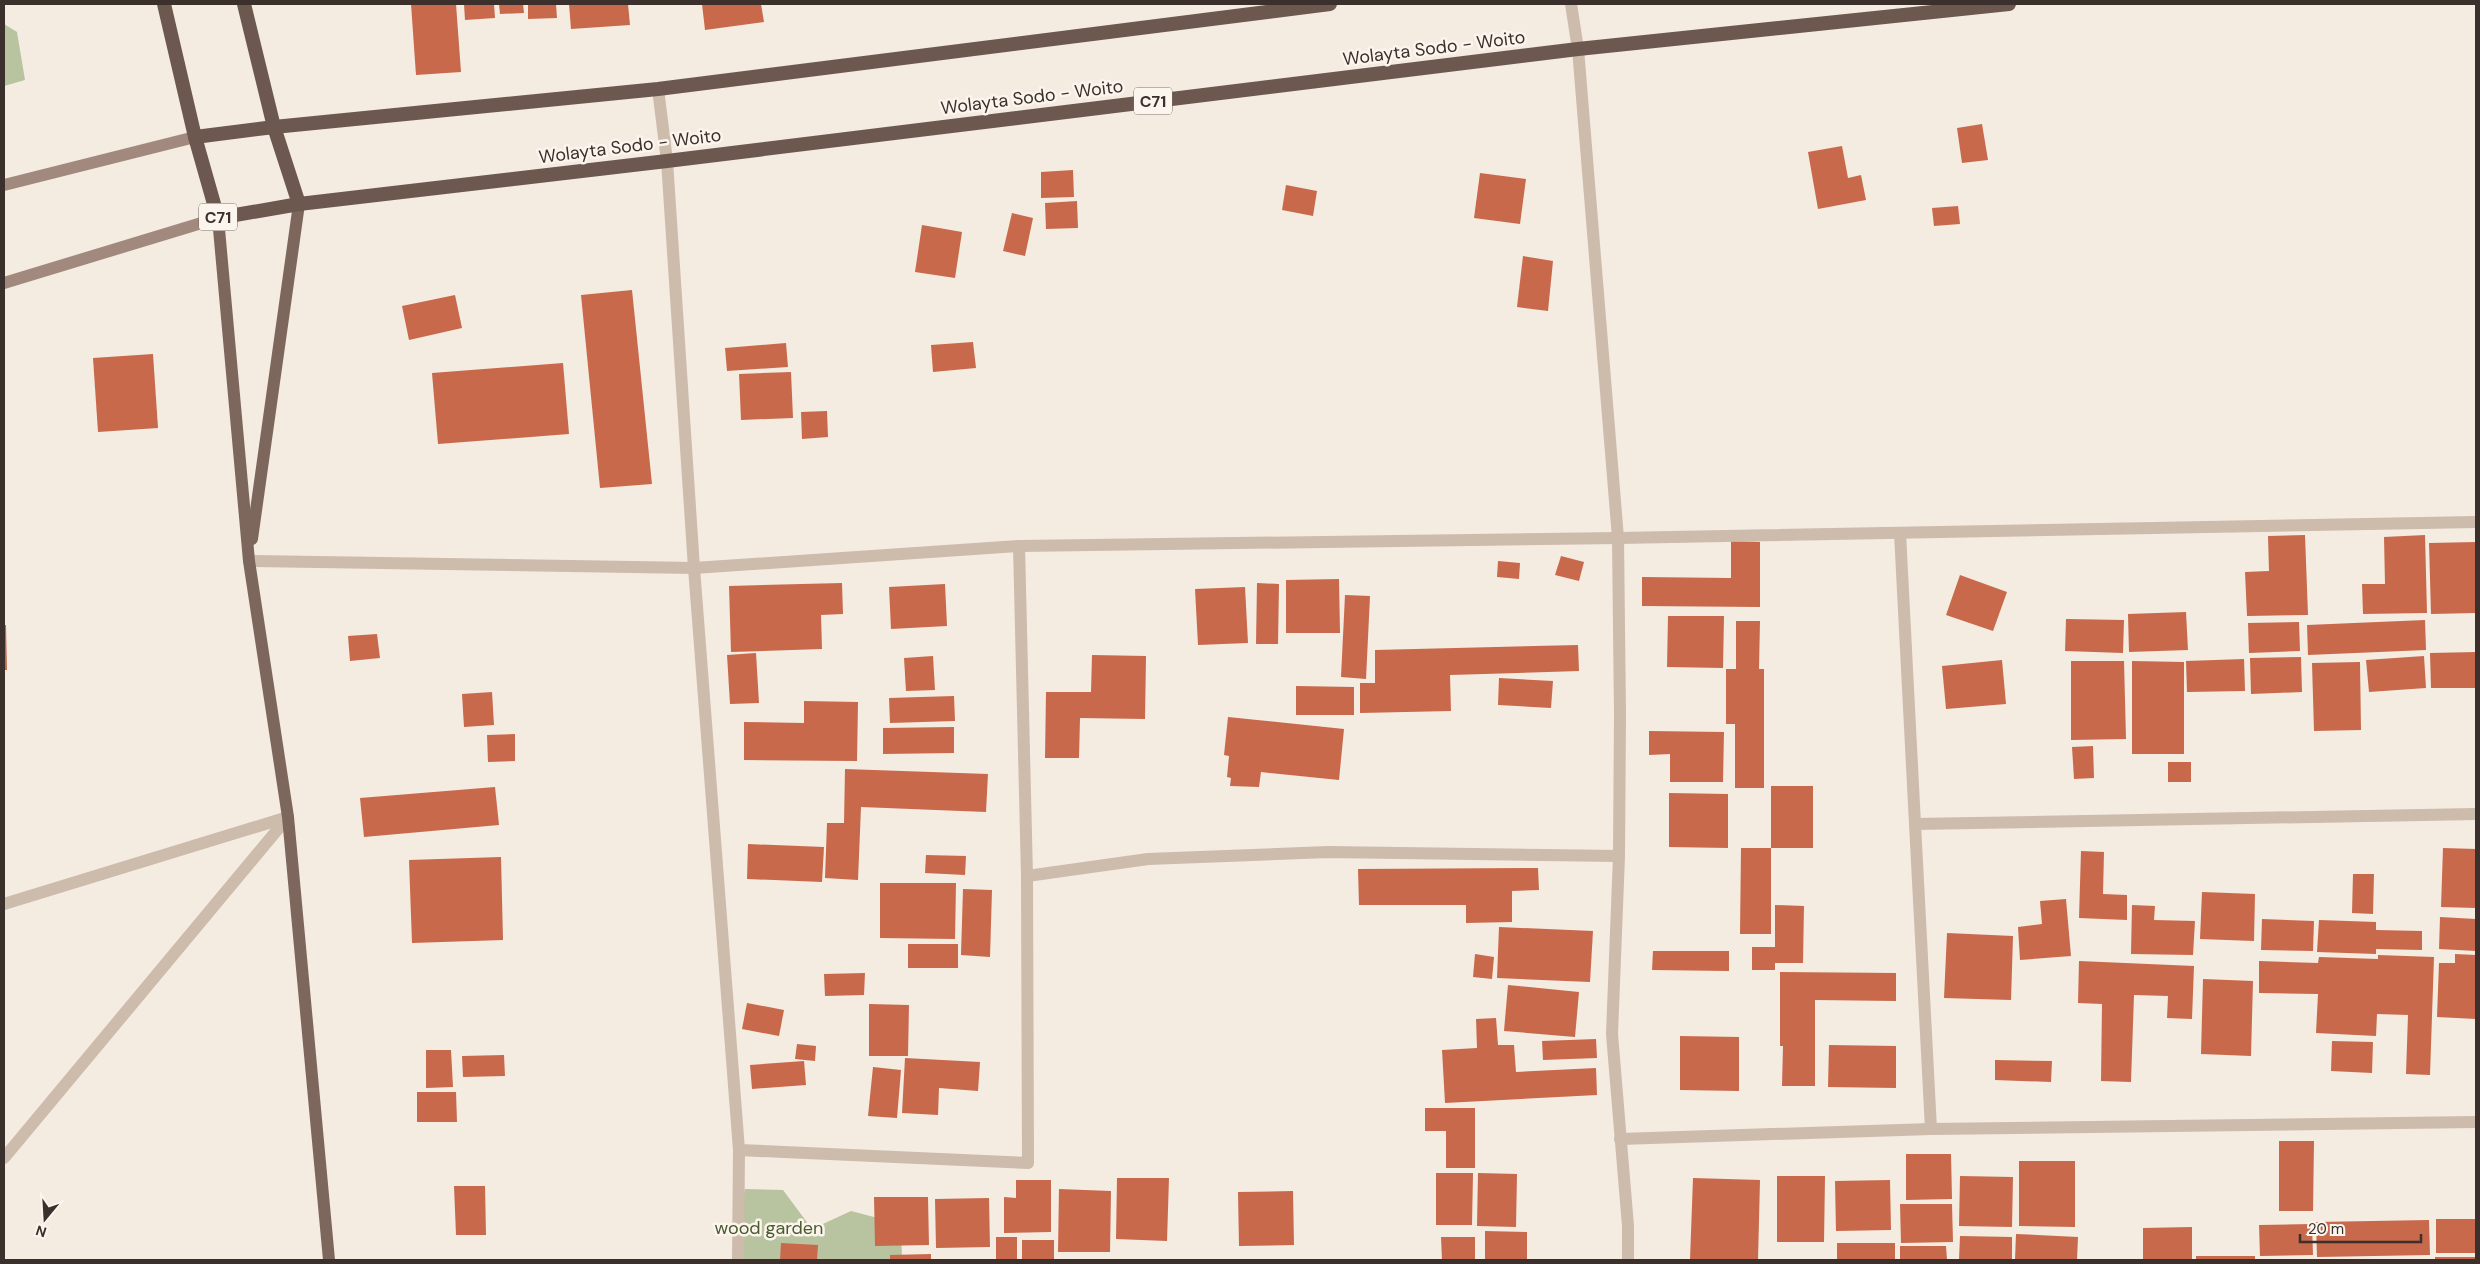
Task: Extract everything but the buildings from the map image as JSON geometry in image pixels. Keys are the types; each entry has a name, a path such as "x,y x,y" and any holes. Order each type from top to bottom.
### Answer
{"highway":[{"name":"C71","path":"164,4 195,137 218,218"},
{"path":"244,4 274,127 299,204"},
{"path":"195,137 274,127 658,89 1330,4"},
{"name":"Wolayta Sodo - Woito","path":"218,218 299,204 667,161 1578,49 2009,4"}],"main road":[{"path":"4,185 195,137"},
{"path":"249,561 299,204"},
{"path":"4,283 218,218 249,561 288,817 329,1260"}],"street":[{"path":"1571,4 1578,49 1618,538 1619,856 1612,1034 1628,1226 1628,1260"},
{"path":"658,89 667,161 694,568 739,1150 738,1260"},
{"path":"249,561 694,568 1019,546 1618,538 2476,522"},
{"path":"1900,533 1931,1129"},
{"path":"739,1150 1028,1163 1027,876 1019,546"},
{"path":"1915,824 2476,814"},
{"path":"4,904 288,817"},
{"path":"4,1158 288,817"},
{"path":"1027,876 1148,859 1328,852 1619,856"},
{"path":"1620,1139 1931,1129 2476,1122"}],"green space":[{"path":"4,24 17,32 25,80 4,86"},
{"name":"wood garden","path":"745,1189 783,1190 812,1229 851,1211 901,1224 902,1259 737,1260 735,1234"}]}
